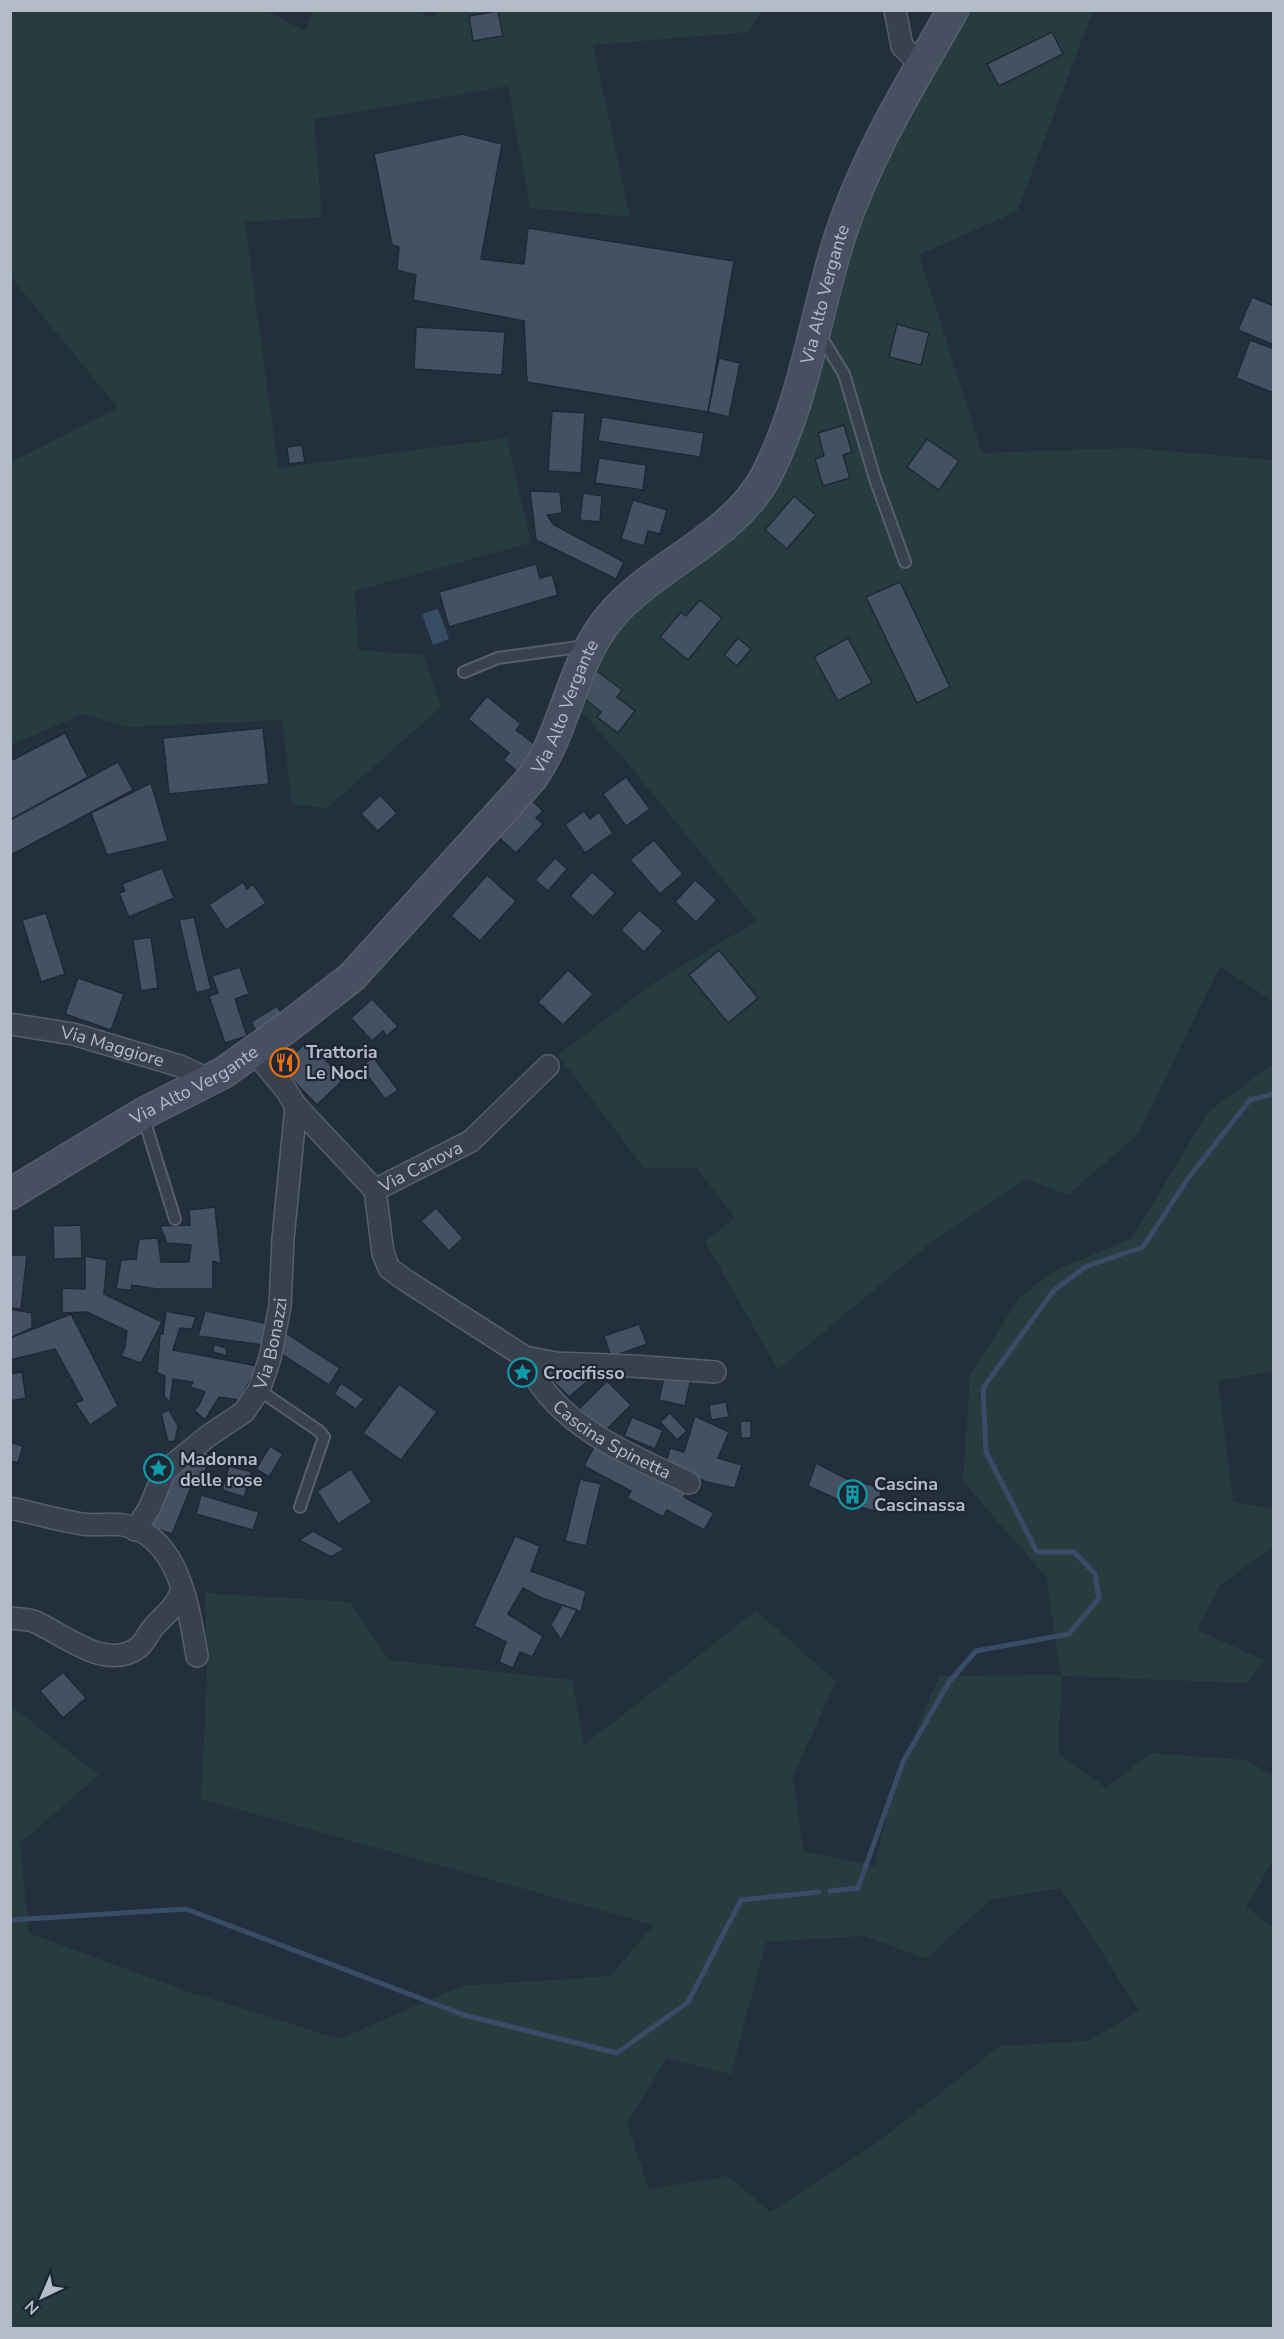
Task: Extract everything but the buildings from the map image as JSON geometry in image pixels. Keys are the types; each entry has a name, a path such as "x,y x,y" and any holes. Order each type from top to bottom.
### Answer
{"main road":[{"name":"Via Alto Vergante","path":"10,1194 142,1114 254,1051 352,977 532,778 546,759 592,646 610,616 629,597 719,528 751,499 766,476 781,445 797,399 840,238 860,179 882,135 953,10"}],"street":[{"path":"896,10 902,46 922,66"},
{"name":"Via Maggiore","path":"10,1024 73,1034 180,1066 205,1080"},
{"name":"Via Canova","path":"254,1051 296,1106 375,1190 471,1141 548,1066"},
{"name":"Via Bonazzi","path":"135,1530 149,1509 165,1471 208,1436 244,1412 259,1390 270,1358 280,1306 283,1239 296,1106"},
{"name":"Cascina Spinetta","path":"375,1190 383,1252 389,1268 525,1357 556,1363 715,1372"},
{"name":"Cascina Spinetta","path":"525,1357 533,1376 588,1432 689,1483"},
{"path":"10,1508 84,1524 124,1525 151,1538 175,1566 189,1610 197,1656"},
{"path":"10,1618 32,1620 79,1646 107,1656 123,1655 139,1647 154,1627 177,1605 182,1589"}],"lane":[{"path":"816,328 844,374 875,479 905,562"},
{"path":"464,672 498,658 592,646"},
{"path":"142,1114 175,1219"},
{"path":"259,1390 319,1431 324,1437 300,1507"}],"green space":[{"path":"313,10 416,11 432,17 439,10 761,11 749,32 593,45 630,217 530,208 508,86 314,119 322,217 245,222 278,468 507,438 531,543 355,591 358,650 423,655 441,707 327,808 292,804 282,720 127,727 83,714 11,745 11,462 118,408 11,277 11,11 267,11 305,31"},
{"path":"969,11 1093,11 1017,211 919,255 982,453 1133,448 1273,460 1273,1001 1220,966 1138,1134 1068,1195 1026,1179 928,1245 778,1370 705,1241 735,1218 697,1168 644,1168 558,1055 655,982 757,921 630,766 576,705 612,626 780,480 790,461 863,198 921,90"},
{"path":"1273,1064 1273,1371 1218,1381 1233,1502 1273,1509 1273,1547 1220,1585 1197,1630 1264,1660 1247,1683 1062,1676 1058,1754 1106,1788 1151,1753 1247,1760 1273,1776 1273,1860 1246,1907 1273,1927 1273,2328 11,2328 10,1705 99,1775 20,1843 29,1933 186,1991 339,2039 462,1986 610,1976 654,1925 201,1799 207,1677 205,1593 350,1602 389,1660 572,1680 584,1745 756,1611 836,1681 793,1776 803,1851 875,1866 894,1785 939,1676 1061,1675 1046,1577 963,1481 970,1375 1020,1297 1054,1271 1132,1238 1208,1112","holes":["1061,1888 1139,2011 1088,2041 1000,2046 874,2145 770,2212 728,2176 649,2189 627,2123 667,2058 731,2074 766,1942 865,1936 926,1959 990,1900"]}],"water":[{"path":"438,609 449,639 433,645 422,614"}],"waterway":[{"path":"830,1891 858,1888 903,1762 949,1682 976,1651 1069,1634 1099,1598 1095,1574 1074,1552 1037,1552 986,1452 983,1388 1054,1290 1087,1266 1143,1247 1189,1177 1250,1100 1274,1094"},
{"path":"10,1920 186,1909 464,2015 617,2053 688,2002 741,1900 819,1892"}],"place":[{"name":"Trattoria Le Noci","path":"285,1062"},
{"name":"Crocifisso","path":"522,1373"},
{"name":"Madonna delle rose","path":"159,1469"},
{"name":"Cascina Cascinassa","path":"853,1494"}]}
